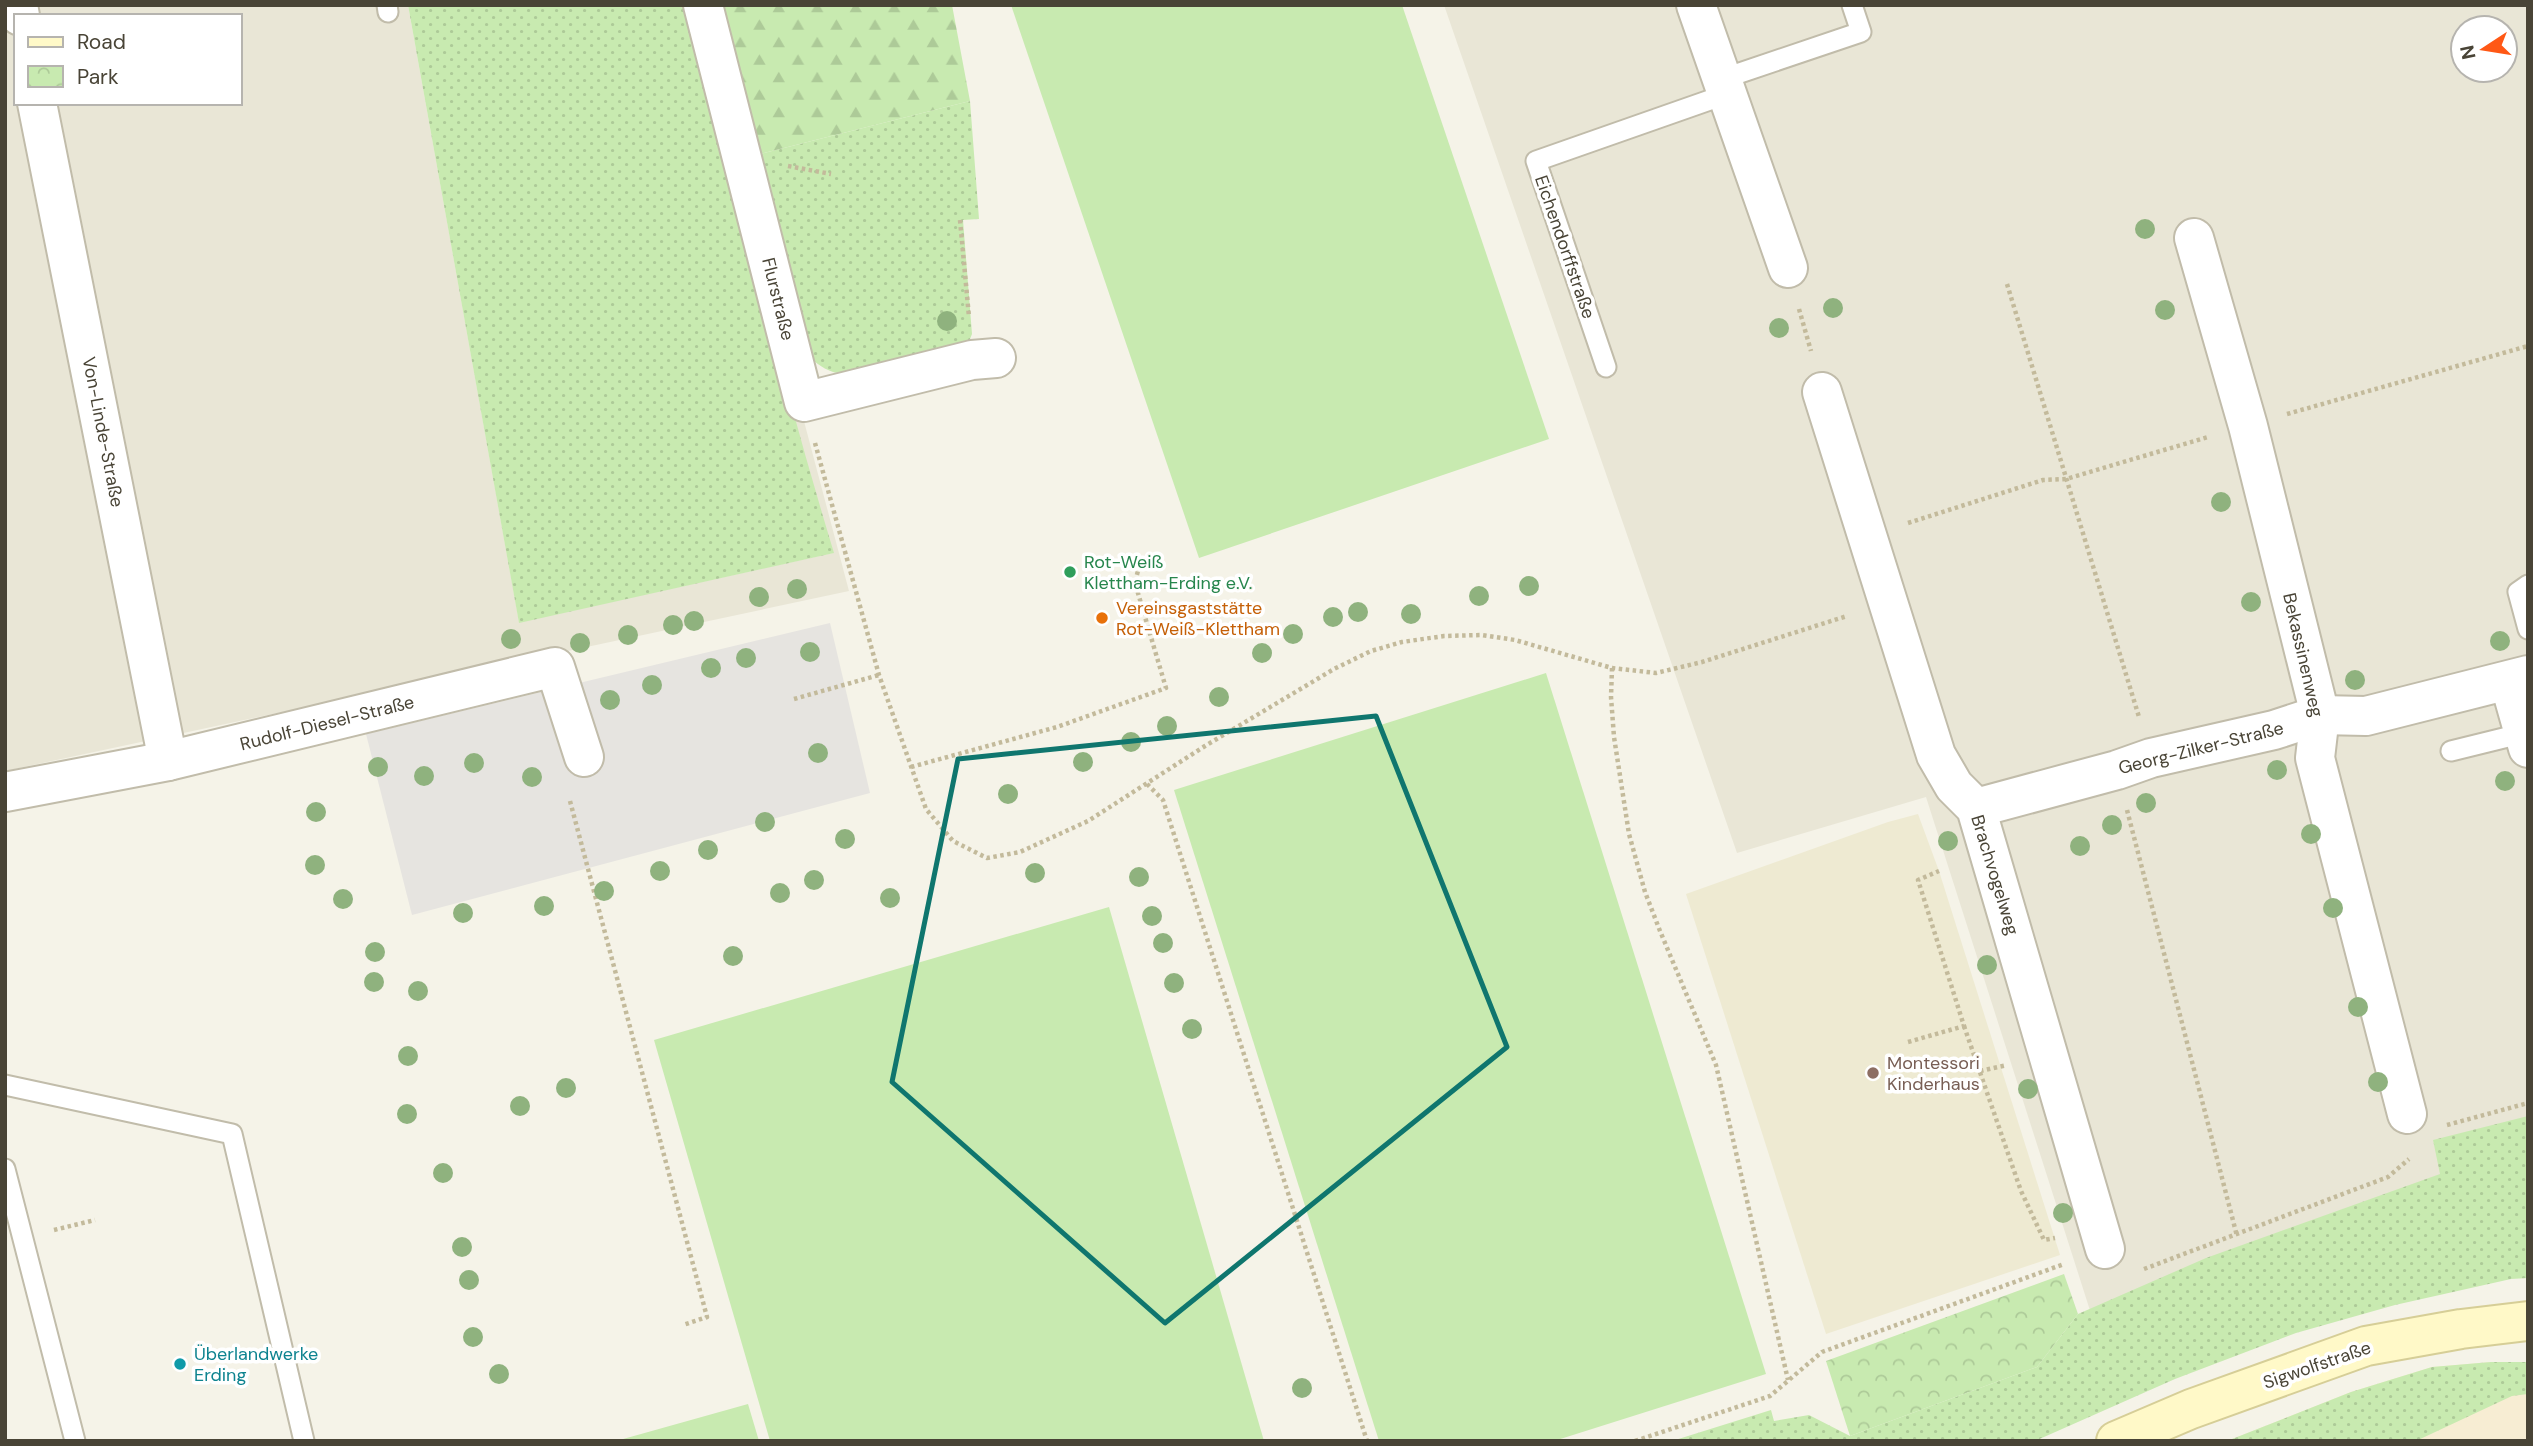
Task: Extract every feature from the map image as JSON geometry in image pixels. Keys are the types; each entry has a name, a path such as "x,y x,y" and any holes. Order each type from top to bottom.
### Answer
{"street":[{"name":"Flurstraße","path":"703,5 804,402"},
{"path":"1696,5 1788,268"},
{"name":"Von-Linde-Straße","path":"37,105 168,761"},
{"name":"Bekassinenweg","path":"2194,238 2248,426 2320,715 2315,758 2423,1121"},
{"path":"804,402 984,359"},
{"name":"Brachvogelweg","path":"1822,392 1936,755 1954,786 1976,808 2105,1249"},
{"name":"Rudolf-Diesel-Straße","path":"5,792 168,761 555,667 584,757"},
{"name":"Georg-Zilker-Straße","path":"1976,808 2134,764 2274,730 2320,715 2366,716 2519,678 2526,741"},
{"name":"Sigwolfstraße","path":"2116,1441 2192,1409 2366,1346 2461,1329 2528,1321"}],"lane":[{"path":"1725,86 1861,32 1852,5"},
{"name":"Eichendorffstraße","path":"1606,367 1536,161 1725,86"},
{"path":"2528,585 2518,592 2528,629"},
{"path":"2451,751 2526,741"},
{"path":"5,1086 232,1134 304,1441"},
{"path":"5,1169 75,1441"}],"path":[{"path":"960,220 984,359"},
{"path":"1788,268 1822,392"},
{"path":"2007,284 2066,479 2134,764 2237,1236"},
{"path":"1867,537 2043,480 2066,479 2528,346"},
{"path":"804,402 879,675 926,809 953,841 987,858 1020,852 1088,821 1334,669 1371,651 1402,642 1444,636 1482,635 1515,640 1612,668 1656,673 1690,665 1889,603"},
{"path":"911,767 1058,727 1166,688 1135,583 1140,562"},
{"path":"1612,668 1614,737 1629,834 1645,892 1716,1065 1788,1380"},
{"path":"794,699 879,675"},
{"path":"1147,784 1163,800 1367,1441"},
{"path":"570,801 707,1317 683,1325"},
{"path":"1939,871 1918,880 1964,1026 2021,1191 2044,1240 2054,1238"},
{"path":"1908,1042 1964,1026"},
{"path":"2423,1121 2528,1103"},
{"path":"2140,1271 2388,1177"},
{"path":"1635,1441 1770,1396 1822,1352 2060,1266"}],"highlighted area":[{"path":"1376,716 1507,1047 1165,1323 892,1082 958,759"}],"shaded area":[{"path":"5,5 408,5 519,622 833,553 801,445 757,276 796,391 849,591 5,771"},
{"path":"1444,5 2528,5 2528,1186 2102,1348 1926,797 1737,853"},
{"path":"830,623 870,793 412,915 366,734"},
{"name":"Montessori Kinderhaus","path":"1918,814 1939,871 2060,1255 1826,1334 1686,894 1888,822"},
{"path":"2528,1362 2528,1441 2227,1441 2351,1392 2432,1367"}],"green space":[{"path":"408,5 691,5 776,349 834,553 519,623"},
{"path":"713,5 952,5 970,101 752,156"},
{"path":"1011,5 1402,5 1549,439 1199,558"},
{"path":"970,101 979,219 963,220 972,334 968,344 860,371 844,373 825,368 805,353 752,156"},
{"path":"1546,673 1766,1374 1554,1441 1379,1441 1174,790"},
{"path":"1109,907 1264,1441 770,1441 654,1040"},
{"path":"2528,1116 2528,1278 2511,1279 2395,1305 2296,1333 2175,1379 2035,1441 1672,1441 1771,1410 1774,1421 1809,1415 1850,1436 2037,1367 2078,1314 2206,1258 2440,1174 2433,1140"},
{"path":"2064,1274 2078,1314 2037,1367 1850,1436 1826,1361"},
{"path":"2528,1362 2528,1394 2512,1396 2416,1441 2227,1441 2351,1392 2432,1367"},
{"path":"748,1404 759,1441 616,1441"}],"place":[{"name":"Rot-Weiß Klettham-Erding e.V.","path":"1070,572"},
{"name":"Vereinsgaststätte Rot-Weiß-Klettham","path":"1102,618"},
{"name":"Montessori Kinderhaus","path":"1873,1073"},
{"name":"Überlandwerke Erding","path":"180,1364"}]}
